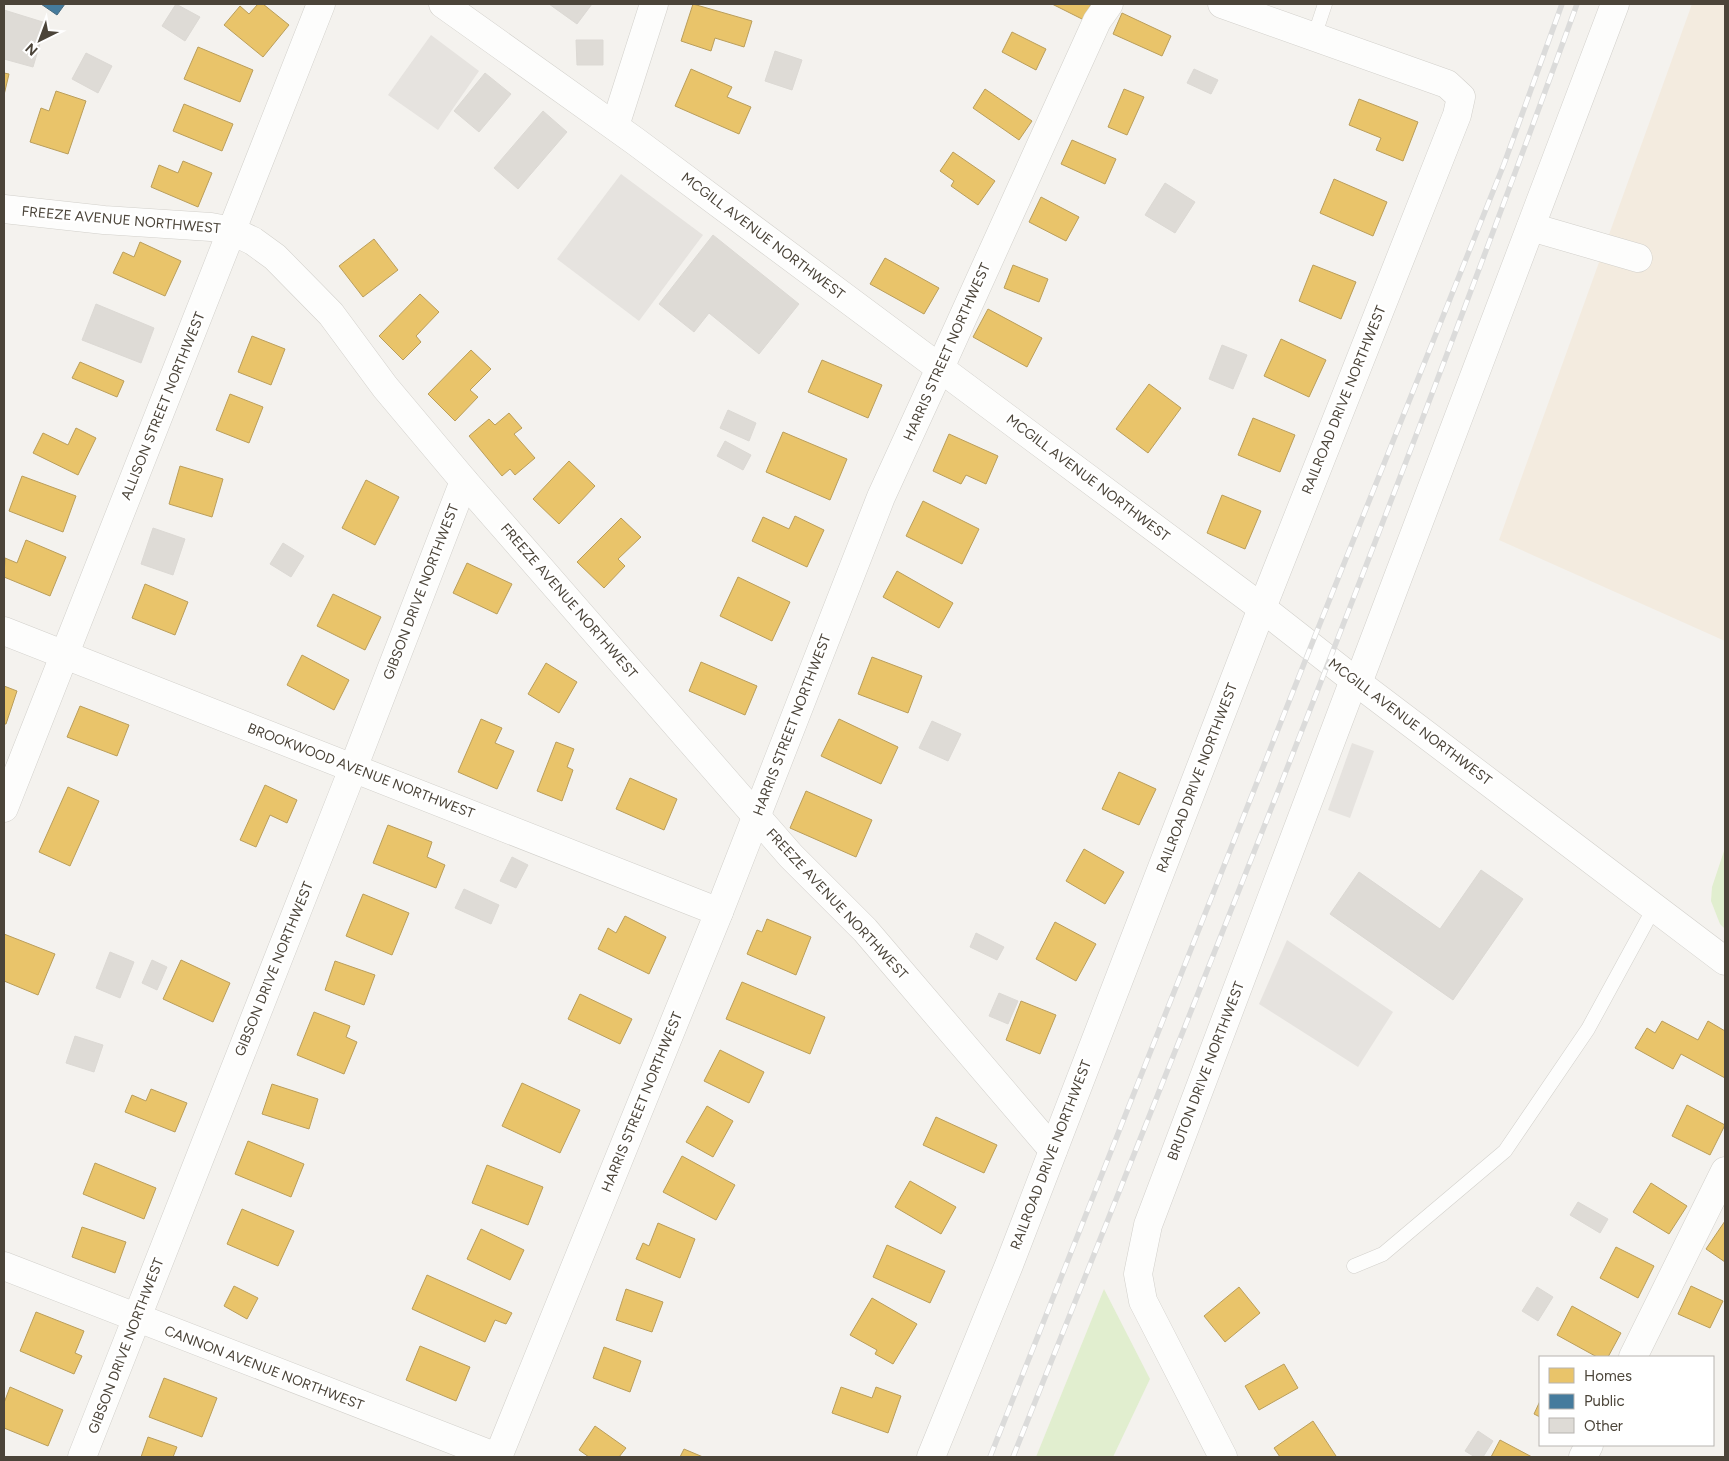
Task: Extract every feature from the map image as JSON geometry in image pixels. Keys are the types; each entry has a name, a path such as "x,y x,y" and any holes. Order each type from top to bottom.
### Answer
{"street":[{"name":"ALLISON STREET NORTHWEST","path":"4,808 321,4"},
{"name":"MCGILL AVENUE NORTHWEST","path":"443,4 615,126 1262,608 1356,682 1725,961"},
{"path":"615,126 654,4"},
{"name":"HARRIS STREET NORTHWEST","path":"498,1457 719,912 881,497 1097,21 1108,4"},
{"path":"1223,4 1314,37"},
{"name":"BRUTON DRIVE NORTHWEST","path":"1223,1457 1143,1302 1138,1274 1148,1225 1615,4"},
{"name":"RAILROAD DRIVE NORTHWEST","path":"931,1457 1009,1265 1262,608 1457,115 1461,97 1447,84 1314,37"},
{"name":"FREEZE AVENUE NORTHWEST","path":"4,209 104,220 211,227 232,231 253,241 275,257 331,314 385,387 464,481 791,856 865,930 1053,1150"},
{"path":"1531,227 1638,258"},
{"name":"GIBSON DRIVE NORTHWEST","path":"82,1457 354,768 464,481"},
{"name":"BROOKWOOD AVENUE NORTHWEST","path":"4,631 719,912"},
{"path":"1632,1356 1725,1170"},
{"name":"CANNON AVENUE NORTHWEST","path":"4,1266 498,1457"}],"lane":[{"path":"1314,37 1325,4"},
{"path":"1354,1266 1383,1254 1505,1150 1588,1029 1654,908"}],"shaded area":[{"path":"1692,4 1725,4 1725,641 1499,540"},
{"path":"431,35 479,71 438,130 388,95"},
{"path":"621,174 703,235 639,321 557,259"},
{"path":"1352,743 1374,751 1350,818 1328,810"},
{"path":"1287,940 1393,1012 1358,1067 1259,1004"}],"green space":[{"path":"1725,848 1725,929 1720,924 1711,901 1712,887"},
{"path":"1104,1289 1150,1379 1113,1457 1036,1457"}],"building: Homes":[{"path":"258,4 263,4 289,25 263,57 224,25 240,6 249,14"},
{"path":"693,4 752,21 744,47 715,38 711,51 681,41"},
{"path":"1052,4 1091,4 1084,20"},
{"path":"1122,13 1171,36 1162,56 1113,34"},
{"path":"1012,32 1046,49 1036,70 1002,52"},
{"path":"198,47 253,70 240,102 184,79"},
{"path":"691,69 732,87 727,97 751,107 739,134 675,106"},
{"path":"4,73 9,74 4,95"},
{"path":"985,89 1032,121 1019,140 973,108"},
{"path":"1124,89 1144,97 1127,135 1108,127"},
{"path":"56,91 86,101 68,154 30,142 41,108 49,111"},
{"path":"1359,99 1418,122 1403,161 1376,150 1381,138 1349,125"},
{"path":"184,104 233,124 222,151 173,131"},
{"path":"1072,140 1116,159 1105,184 1061,164"},
{"path":"953,152 995,181 978,205 951,186 954,181 940,171"},
{"path":"183,161 212,173 198,207 151,187 159,165 178,173"},
{"path":"1334,179 1387,202 1373,236 1320,213"},
{"path":"1041,197 1079,217 1066,241 1029,222"},
{"path":"374,239 398,270 363,297 339,266"},
{"path":"140,242 181,261 165,296 113,273 123,252 134,257"},
{"path":"885,258 939,288 924,314 870,284"},
{"path":"1013,265 1048,279 1039,302 1004,288"},
{"path":"1313,265 1356,282 1341,319 1299,301"},
{"path":"420,294 439,312 416,336 421,342 403,360 379,336"},
{"path":"988,309 1042,338 1027,367 973,337"},
{"path":"252,336 285,349 271,385 238,372"},
{"path":"1281,339 1326,360 1309,397 1264,376"},
{"path":"471,350 491,369 470,390 478,397 455,421 428,394"},
{"path":"822,360 882,385 868,418 808,392"},
{"path":"80,362 124,381 117,397 72,378"},
{"path":"1149,384 1181,408 1148,453 1116,429"},
{"path":"230,394 263,407 249,443 216,430"},
{"path":"509,413 522,428 514,434 535,458 515,475 510,469 502,476 469,436 489,419 495,425"},
{"path":"1253,418 1295,435 1280,472 1238,455"},
{"path":"76,428 96,438 78,475 33,453 43,433 68,445"},
{"path":"783,432 847,459 830,500 766,472"},
{"path":"949,434 998,456 986,484 966,475 961,484 933,471"},
{"path":"569,461 595,486 559,524 533,499"},
{"path":"180,466 223,479 212,517 169,504"},
{"path":"22,476 76,496 63,532 9,511"},
{"path":"366,480 399,497 375,545 342,528"},
{"path":"1222,495 1261,511 1245,549 1207,533"},
{"path":"923,501 979,529 962,564 906,536"},
{"path":"795,516 824,530 807,567 752,541 763,517 789,529"},
{"path":"621,518 641,537 618,559 625,566 604,588 577,562"},
{"path":"26,540 66,557 50,596 4,577 5,558 17,563"},
{"path":"467,563 512,584 497,614 453,593"},
{"path":"897,571 953,603 939,628 883,597"},
{"path":"738,577 790,602 772,641 720,616"},
{"path":"145,584 188,602 175,635 132,618"},
{"path":"333,594 381,617 365,650 317,626"},
{"path":"302,655 349,680 334,710 287,685"},
{"path":"872,657 922,676 908,713 858,694"},
{"path":"701,662 757,686 745,715 689,691"},
{"path":"546,663 577,682 559,713 528,694"},
{"path":"4,686 17,691 6,724 4,724"},
{"path":"80,706 129,725 117,756 67,737"},
{"path":"481,719 502,728 495,743 514,751 497,789 458,772"},
{"path":"839,719 898,747 881,784 821,756"},
{"path":"556,742 574,749 567,767 573,770 562,801 537,791"},
{"path":"1119,772 1156,789 1139,825 1102,809"},
{"path":"630,778 677,799 664,830 616,809"},
{"path":"265,785 297,800 287,823 270,815 256,847 240,840"},
{"path":"68,787 99,801 70,866 39,852"},
{"path":"806,791 872,820 856,857 790,828"},
{"path":"388,825 432,842 427,857 445,865 436,888 373,863"},
{"path":"1084,849 1124,872 1105,904 1066,881"},
{"path":"363,894 409,913 392,955 346,936"},
{"path":"625,916 666,937 649,974 598,949 608,928 616,933"},
{"path":"767,919 811,937 796,975 747,954 757,930 762,932"},
{"path":"1055,922 1096,944 1076,981 1036,959"},
{"path":"4,934 55,954 38,995 4,981"},
{"path":"181,960 230,983 213,1022 163,999"},
{"path":"335,961 375,975 364,1005 325,990"},
{"path":"742,982 825,1017 810,1054 726,1019"},
{"path":"580,994 632,1019 620,1044 568,1019"},
{"path":"1021,1001 1056,1015 1040,1054 1006,1040"},
{"path":"314,1012 350,1026 346,1037 357,1042 344,1074 297,1055"},
{"path":"1662,1021 1698,1040 1708,1021 1725,1031 1725,1078 1681,1054 1673,1069 1635,1048 1647,1028 1655,1033"},
{"path":"720,1050 764,1072 749,1103 704,1081"},
{"path":"522,1083 580,1110 560,1153 502,1126"},
{"path":"272,1084 318,1099 309,1129 262,1114"},
{"path":"151,1089 187,1103 175,1132 125,1112 132,1095 146,1101"},
{"path":"1687,1105 1725,1125 1710,1155 1672,1136"},
{"path":"707,1106 733,1121 713,1157 686,1142"},
{"path":"936,1117 997,1145 984,1173 923,1145"},
{"path":"248,1141 304,1164 291,1197 235,1174"},
{"path":"682,1156 735,1185 716,1220 663,1192"},
{"path":"95,1163 156,1188 144,1219 83,1194"},
{"path":"487,1165 543,1187 528,1225 472,1203"},
{"path":"910,1181 956,1207 941,1234 895,1207"},
{"path":"1651,1183 1687,1206 1669,1234 1633,1212"},
{"path":"242,1209 294,1231 278,1266 227,1244"},
{"path":"1725,1221 1725,1262 1706,1249"},
{"path":"658,1223 695,1239 680,1278 636,1259 643,1243 649,1246"},
{"path":"82,1227 126,1242 115,1273 72,1257"},
{"path":"481,1229 524,1250 510,1280 467,1259"},
{"path":"887,1245 945,1271 930,1303 873,1277"},
{"path":"1616,1247 1654,1266 1638,1298 1600,1278"},
{"path":"427,1275 512,1313 506,1324 495,1320 485,1342 412,1309"},
{"path":"234,1286 258,1298 247,1319 224,1306"},
{"path":"1691,1286 1723,1301 1710,1328 1678,1314"},
{"path":"1239,1287 1260,1313 1225,1342 1204,1316"},
{"path":"626,1289 663,1302 652,1332 616,1320"},
{"path":"872,1298 917,1324 893,1364 875,1354 877,1350 850,1335"},
{"path":"1572,1306 1621,1333 1609,1356 1595,1356 1557,1335"},
{"path":"36,1312 84,1331 75,1353 82,1356 74,1374 20,1351"},
{"path":"420,1346 470,1367 456,1401 406,1380"},
{"path":"604,1347 641,1361 630,1392 593,1378"},
{"path":"1284,1364 1298,1388 1259,1410 1245,1386"},
{"path":"164,1378 217,1398 202,1437 149,1417"},
{"path":"10,1387 63,1410 48,1446 4,1428 4,1403"},
{"path":"841,1387 872,1398 876,1387 901,1396 888,1433 832,1413"},
{"path":"1539,1403 1539,1416 1534,1414"},
{"path":"1313,1421 1336,1456 1280,1457 1274,1448"},
{"path":"595,1426 626,1448 619,1457 589,1457 579,1450"},
{"path":"148,1437 177,1447 173,1457 141,1457"},
{"path":"1500,1440 1532,1457 1491,1457"},
{"path":"684,1449 703,1457 680,1457"}],"building: Public":[{"path":"41,4 65,4 57,15"}],"building: Other":[{"path":"176,4 200,17 185,41 162,26"},
{"path":"549,4 592,4 577,24"},
{"path":"4,10 46,23 33,67 4,59"},
{"path":"576,40 603,40 603,65 577,65"},
{"path":"775,51 802,60 792,90 765,81"},
{"path":"86,53 112,66 98,93 72,79"},
{"path":"1194,69 1218,80 1211,94 1187,83"},
{"path":"485,73 511,94 479,132 454,111"},
{"path":"543,111 567,132 518,189 494,168"},
{"path":"1165,183 1195,202 1175,233 1145,215"},
{"path":"713,235 799,304 759,354 709,313 694,332 659,304"},
{"path":"96,304 154,328 141,363 82,340"},
{"path":"1222,345 1247,355 1233,389 1209,379"},
{"path":"728,410 756,423 749,441 720,428"},
{"path":"725,441 751,455 743,470 717,456"},
{"path":"153,528 185,539 173,575 141,564"},
{"path":"283,543 304,556 291,577 270,564"},
{"path":"932,721 961,734 948,761 919,748"},
{"path":"512,857 528,865 516,888 500,881"},
{"path":"1481,870 1523,899 1453,1000 1330,914 1359,872 1440,929"},
{"path":"464,889 499,905 491,924 455,908"},
{"path":"976,933 1004,947 997,960 970,947"},
{"path":"110,952 134,962 120,998 96,988"},
{"path":"152,960 167,967 157,990 142,983"},
{"path":"999,993 1018,1001 1008,1024 989,1016"},
{"path":"75,1036 103,1045 94,1072 66,1063"},
{"path":"1578,1202 1608,1219 1600,1233 1570,1215"},
{"path":"1537,1287 1553,1297 1538,1321 1522,1311"},
{"path":"1478,1431 1493,1441 1483,1457 1475,1457 1465,1451"}],"railway":[{"path":"990,1457 1504,164 1562,4"},
{"path":"1013,1457 1230,914 1372,551 1577,4"}]}
